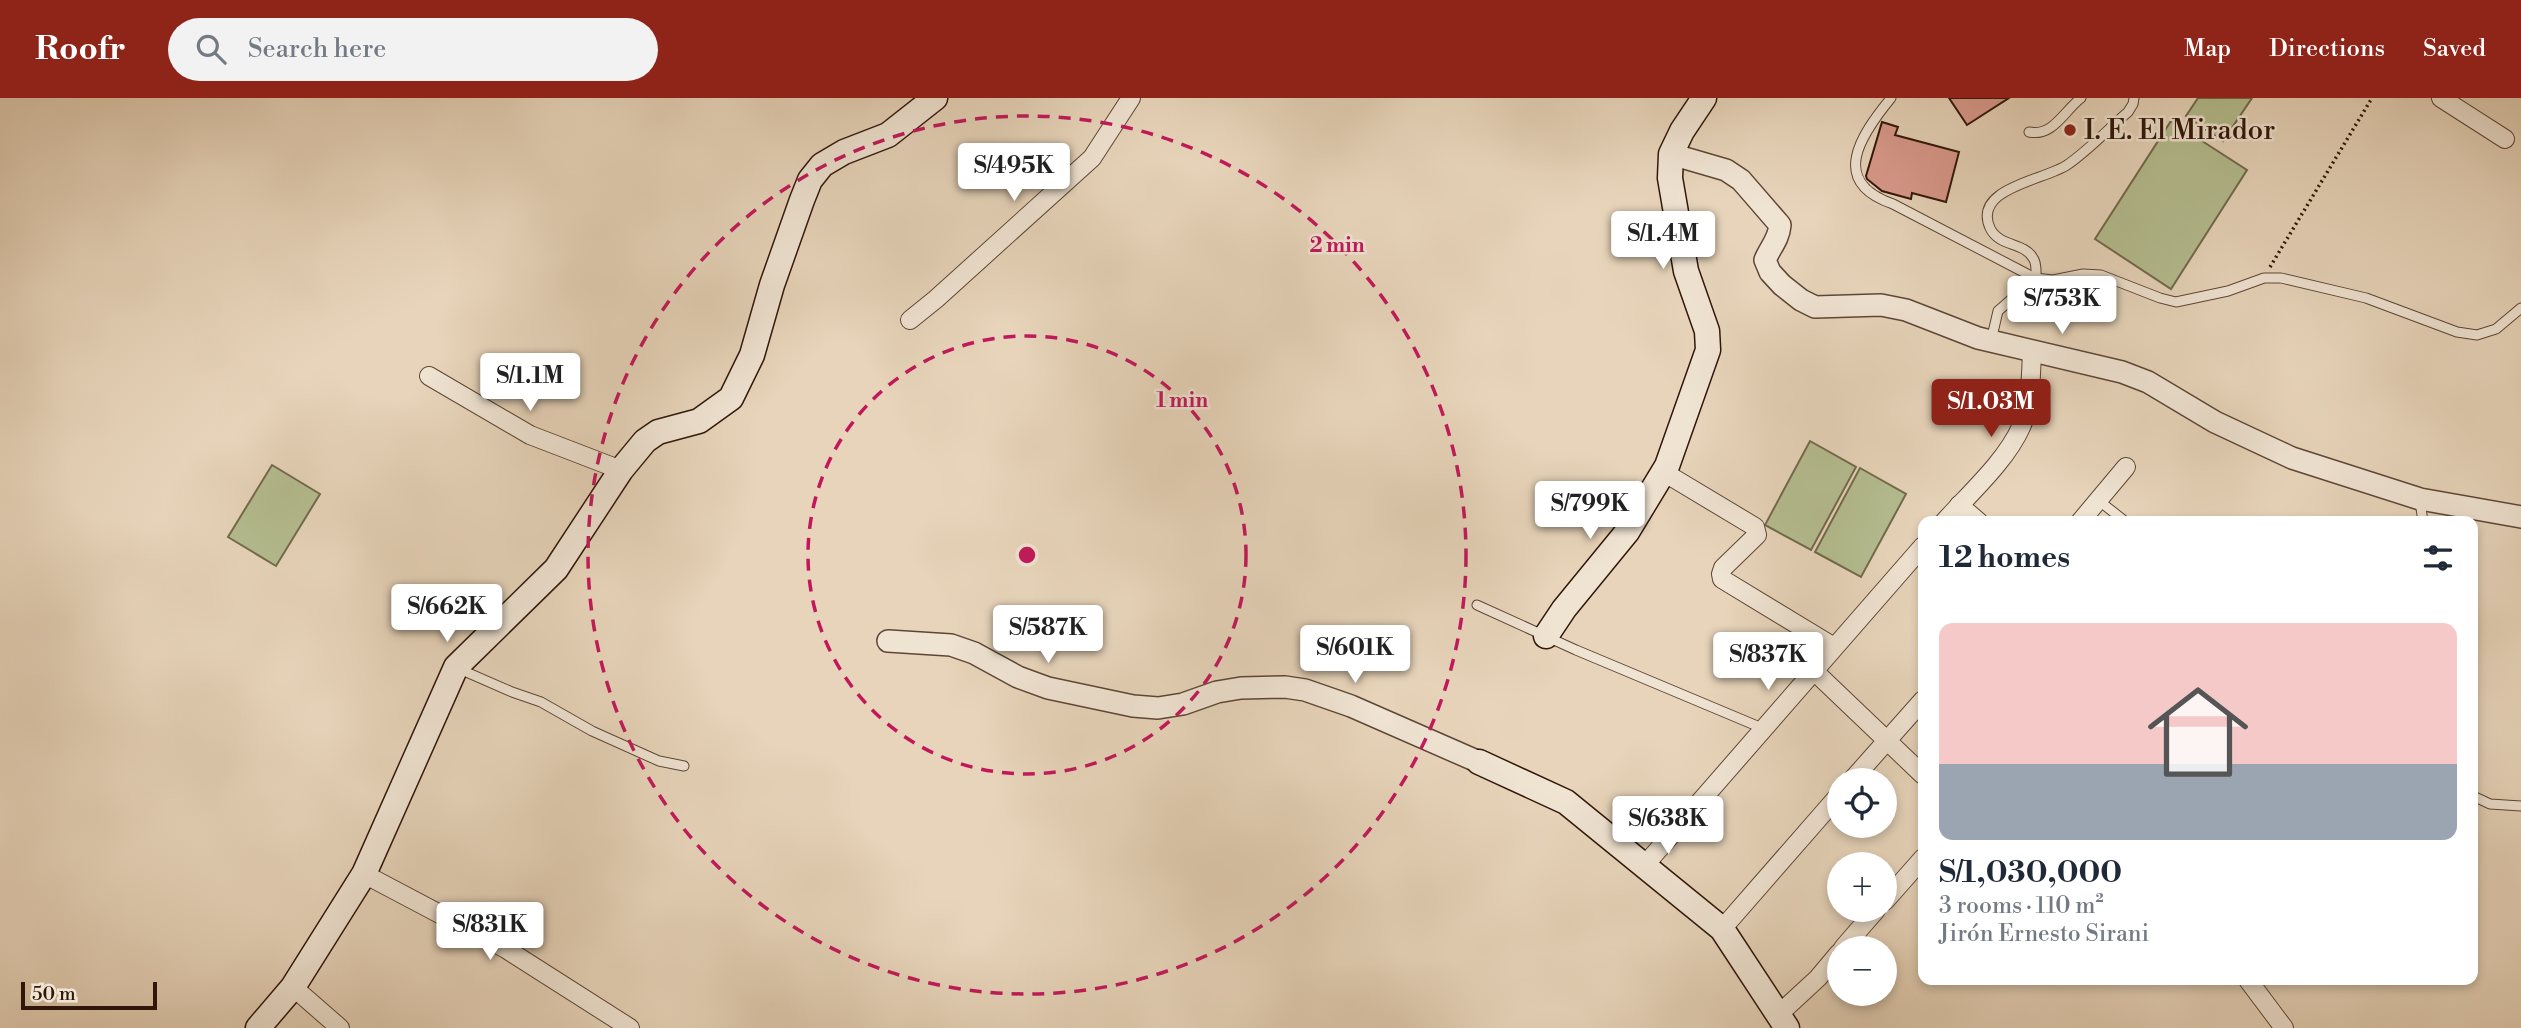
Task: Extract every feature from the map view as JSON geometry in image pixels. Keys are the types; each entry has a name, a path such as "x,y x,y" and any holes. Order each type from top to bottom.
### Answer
{"main road":[{"path":"258,1028 293,987 365,874 456,667 556,569 621,470 645,441 658,432 699,421 731,398 752,355 772,285 802,200 810,180 822,165 844,152 888,135 934,98"},
{"path":"1546,636 1563,610 1627,532 1667,466 1708,350 1707,331 1686,271 1670,178 1671,154 1682,131 1704,98"},
{"path":"1479,762 1561,799 1722,929 1783,1021"}],"street":[{"path":"910,320 1092,158 1131,98"},
{"path":"2441,98 2505,139"},
{"path":"1671,154 1726,170 1741,180 1780,225 1779,236 1769,248 1765,260 1770,272 1801,300 1815,307 1881,305 1906,310 1991,341 2122,372 2148,382 2215,422 2292,458 2420,499 2521,517"},
{"path":"1949,516 2012,444 2022,425 2031,377 2032,351"},
{"path":"429,376 530,435 621,470"},
{"path":"1667,466 1666,471 1670,476 1755,527 1757,535 1723,568 1721,574 1724,581 1834,648"},
{"path":"2085,516 2126,467"},
{"path":"1959,505 1972,516"},
{"path":"1644,866 1918,552"},
{"path":"888,640 951,645 974,653 1018,677 1048,688 1133,706 1157,708 1183,704 1217,692 1241,688 1285,687 1305,690 1362,710 1479,762"},
{"path":"1813,670 1918,770"},
{"path":"1862,768 1918,705"},
{"path":"1722,929 1827,808"},
{"path":"1897,887 1918,864"},
{"path":"365,874 506,949 629,1028"},
{"path":"1853,936 1866,922"},
{"path":"1783,1021 1827,967"},
{"path":"2252,985 2284,1028"},
{"path":"293,987 340,1028"}],"lane":[{"path":"1891,98 1875,117 1858,149 1855,169 1861,186 1875,198 1894,204 2036,278 2053,280 2082,274 2101,275 2176,302 2228,291 2263,278 2281,278 2366,298 2457,331 2477,335 2496,329 2521,308"},
{"path":"2029,132 2039,134 2050,130 2069,107 2081,98"},
{"path":"2036,278 2035,259 2029,253 2001,241 1993,233 1987,215 1988,207 2003,192 2055,172 2077,157 2127,111 2134,98"},
{"path":"1991,341 1998,311 2036,278"},
{"path":"2420,499 2422,516"},
{"path":"2098,500 2118,516"},
{"path":"1477,605 1762,728"},
{"path":"456,667 541,702 592,731 659,761 684,766"},
{"path":"2478,798 2490,804 2521,806"}],"path":[{"path":"2263,278 2372,98"}],"green space":[{"path":"2198,98 2252,98 2223,141 2186,116"},
{"path":"2171,121 2247,170 2171,289 2095,239"},
{"path":"1810,441 1856,467 1811,550 1765,525"},
{"path":"272,465 320,494 276,566 228,537"},
{"path":"1860,468 1906,494 1861,577 1815,552"}],"building":[{"path":"1949,98 2009,98 1967,125"},
{"path":"1882,122 1898,127 1895,135 1959,152 1946,202 1912,193 1911,199 1882,191 1867,179"}],"place":[{"name":"I. E. El Mirador","path":"2070,130"}]}
